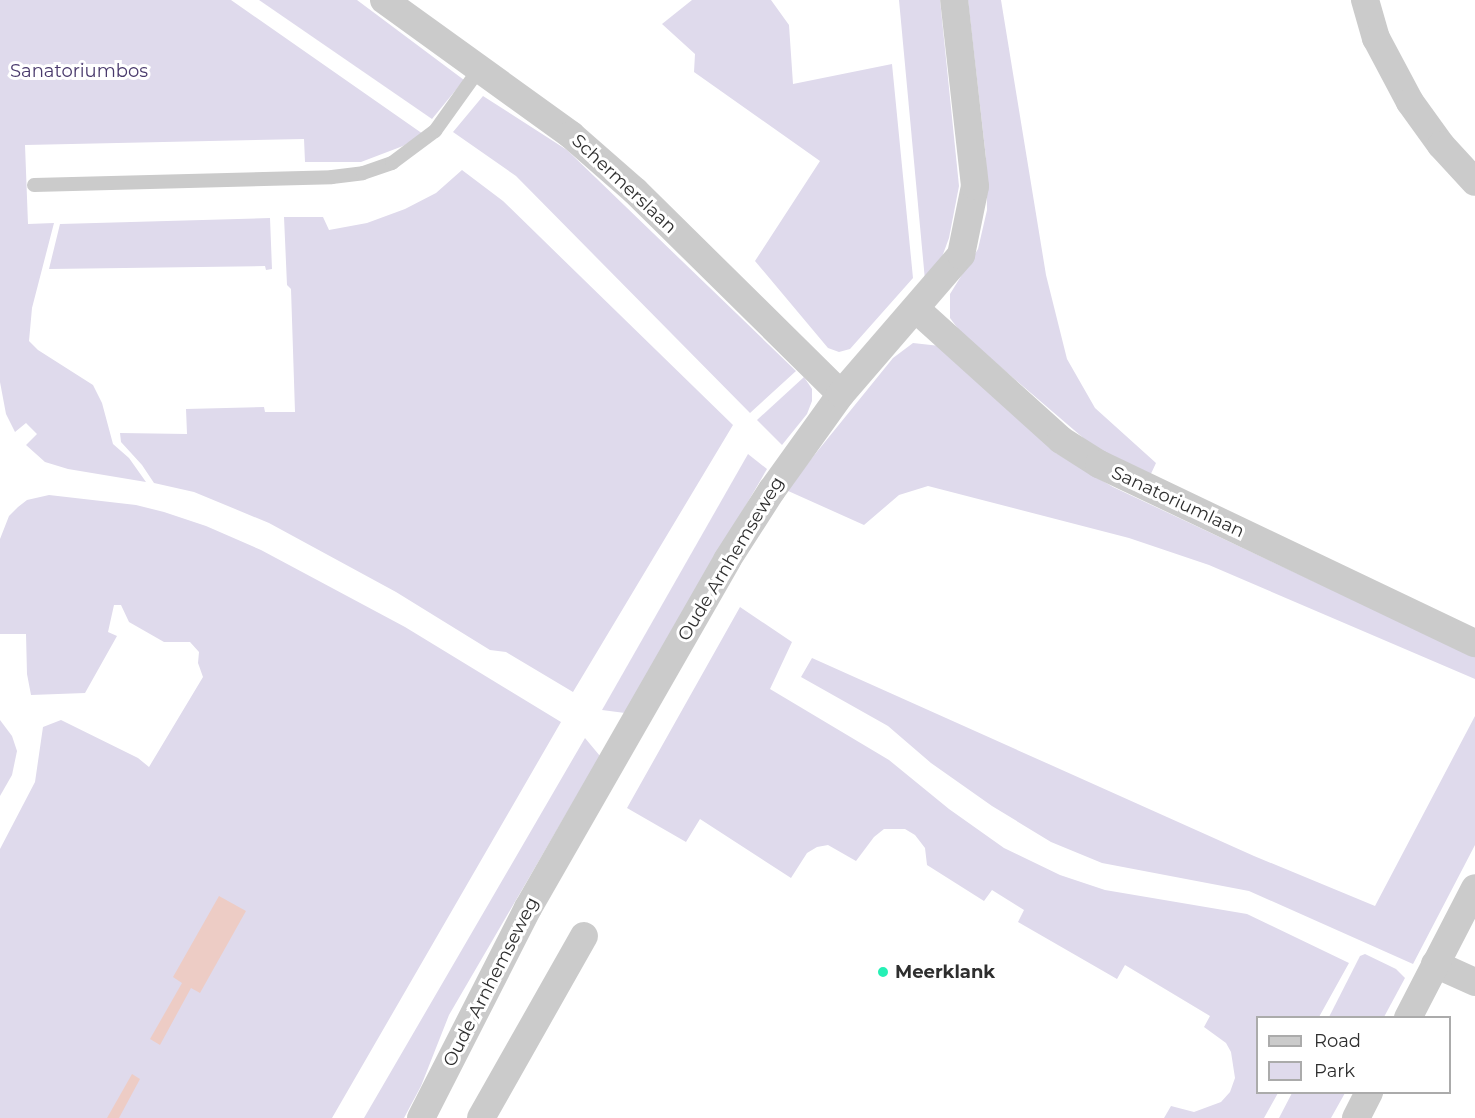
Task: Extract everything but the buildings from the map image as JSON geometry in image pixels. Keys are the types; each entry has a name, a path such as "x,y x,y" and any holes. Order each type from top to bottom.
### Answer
{"street":[{"name":"Schermerslaan","path":"384,0 571,135 635,191 841,394"},
{"name":"Oude Arnhemseweg","path":"421,1118 528,908 727,560 772,490 841,394 961,255 975,186 954,0"},
{"path":"1365,0 1376,38 1410,102 1441,145 1475,183"},
{"name":"Sanatoriumlaan","path":"916,309 1061,440 1099,464 1475,643"},
{"path":"1409,1016 1475,888"},
{"path":"481,1118 584,936"},
{"path":"1435,964 1475,982"},
{"path":"1356,1118 1368,1094"}],"lane":[{"path":"34,185 332,177 363,173 392,163 435,131 480,68"}],"green space":[{"name":"Sanatoriumbos","path":"0,0 231,0 423,134 403,146 361,162 305,162 304,139 25,145 28,224 54,223 32,308 29,341 38,350 93,385 102,403 113,444 129,458 146,482 68,469 45,462 26,445 37,434 26,423 15,432 6,414 0,382"},
{"path":"259,0 357,0 464,80 432,119"},
{"path":"692,0 771,0 789,25 793,84 892,64 913,278 850,349 839,352 828,348 755,261 820,161 694,72 695,54 662,24"},
{"path":"899,0 940,0 959,186 949,238 939,265 925,280"},
{"path":"968,0 1001,0 1046,275 1067,359 1095,408 1156,463 1149,478 1095,448 962,334 950,318 950,294 978,249 987,210 986,158"},
{"path":"483,96 567,150 796,371 750,413 516,176 453,132"},
{"path":"462,170 503,201 733,425 573,692 506,652 490,650 396,592 269,523 194,492 154,483 142,465 121,442 120,433 187,434 186,409 264,407 265,412 295,412 291,289 287,285 284,217 323,217 329,230 367,223 405,209 436,193"},
{"path":"270,218 272,269 266,270 265,266 49,269 60,224"},
{"path":"913,343 940,346 1056,453 1113,487 1475,657 1475,679 1209,565 1129,538 928,486 899,495 864,525 786,490 893,358"},
{"path":"804,377 812,389 812,401 807,414 782,445 757,420"},
{"path":"748,454 767,469 625,713 602,710"},
{"path":"49,495 136,505 164,512 206,526 261,550 405,627 561,722 332,1118 0,1118 0,849 35,782 43,727 61,720 138,758 149,767 203,677 198,663 199,652 190,642 164,642 129,622 121,605 114,605 108,632 117,636 85,693 31,695 27,674 26,634 0,634 0,539 9,516 18,507 27,500"},
{"path":"740,607 792,642 770,689 889,760 949,809 1004,848 1060,875 1105,890 1247,914 1349,963 1320,1016 1256,1016 1256,1094 1277,1094 1264,1118 1164,1118 1171,1106 1194,1112 1221,1102 1230,1092 1235,1078 1231,1052 1226,1043 1204,1027 1210,1016 1125,965 1117,979 1018,922 1024,910 992,890 984,901 927,865 925,848 915,835 905,829 884,829 874,837 856,861 828,845 817,847 807,853 791,878 700,819 686,842 627,808"},
{"path":"812,658 1254,856 1375,906 1475,716 1475,845 1413,964 1249,891 1102,863 1051,842 992,806 931,763 888,726 801,677"},
{"path":"0,720 12,736 17,751 12,775 0,796"},
{"path":"585,738 600,756 449,1015 421,1086 404,1118 364,1118"},
{"path":"1365,954 1396,969 1405,978 1385,1016 1330,1016 1360,956"},
{"path":"1291,1094 1344,1094 1331,1118 1279,1118"}],"shaded area":[{"path":"219,896 246,911 200,993 191,988 160,1045 150,1039 182,983 173,977"},
{"path":"132,1074 140,1079 119,1118 107,1118"}],"place":[{"name":"Meerklank","path":"883,972"}]}
